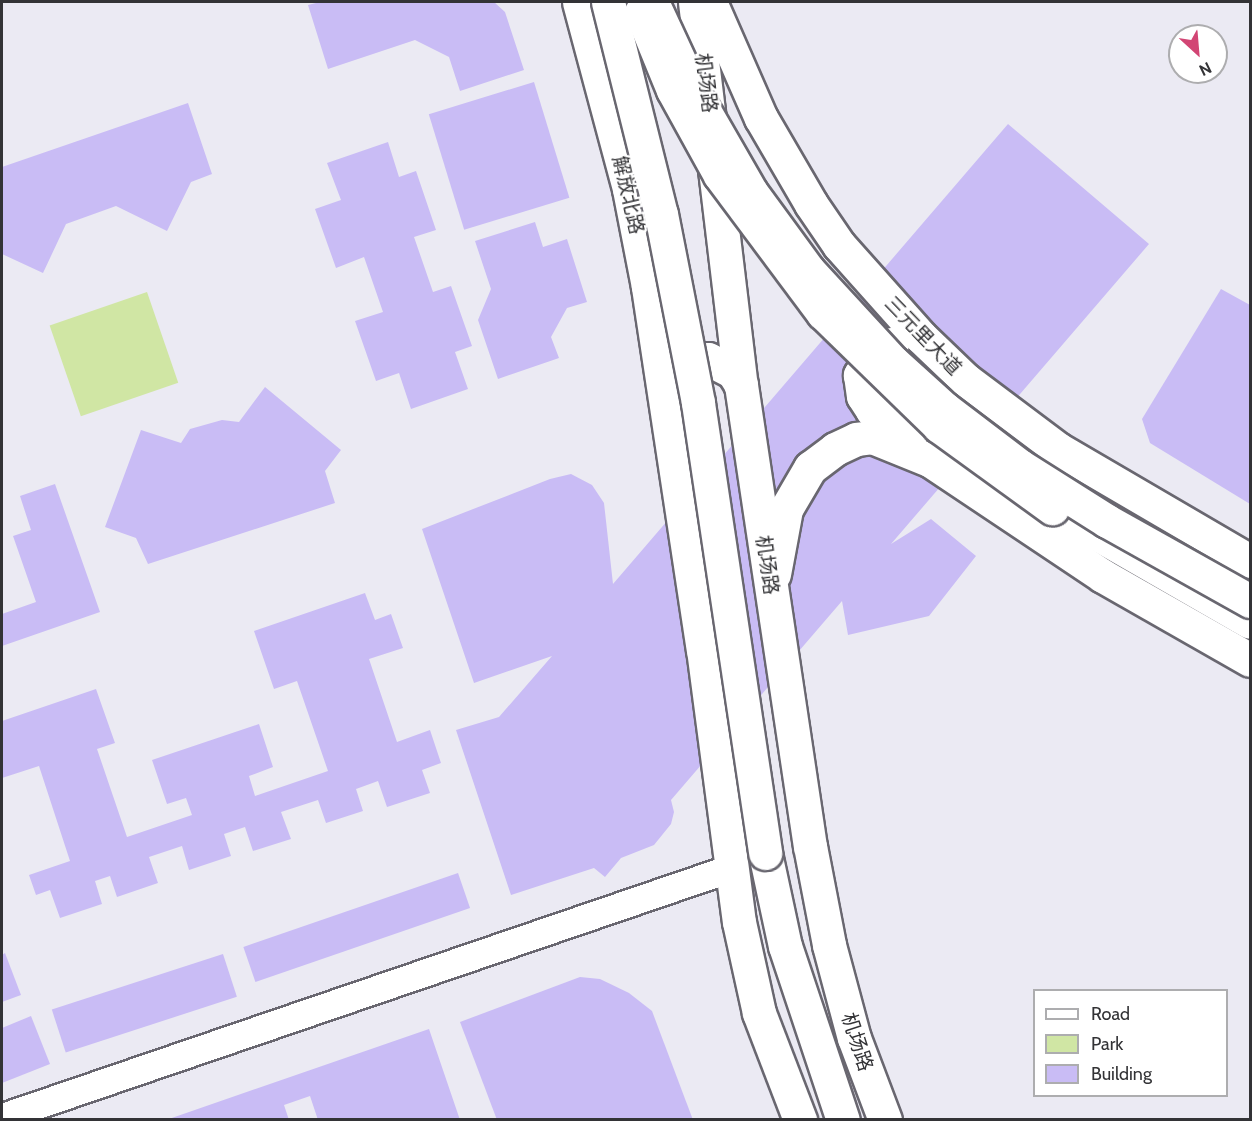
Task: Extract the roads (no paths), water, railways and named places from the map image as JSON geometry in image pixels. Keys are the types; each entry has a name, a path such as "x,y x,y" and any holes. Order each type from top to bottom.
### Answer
{"main road":[{"path":"638,2 673,90 720,175 823,313 939,426 1052,508 1251,622"},
{"path":"589,4 607,20 633,15 653,2 694,93 751,192 808,270 893,362 945,409 1020,466 1107,521 1251,601"},
{"name":"机场路","path":"695,2 741,385 772,598 830,945 854,1038 885,1119"},
{"name":"三元里大道","path":"710,2 761,117 811,204 840,245 944,359 1011,416 1058,449 1251,561"},
{"path":"589,4 661,214 700,414 765,853 785,946 843,1119"},
{"name":"解放北路","path":"589,4 629,189 664,391"},
{"path":"944,359 915,343 899,340 873,354 860,375 863,396 872,410 931,462 1103,576 1251,660"},
{"path":"741,385 734,372 708,359 692,361 678,369 664,391 731,868 759,1013 800,1119"},
{"path":"772,598 780,530 786,509 810,468 836,449 856,439 872,437 931,462"}],"street":[{"path":"2,1118 731,868"}]}
